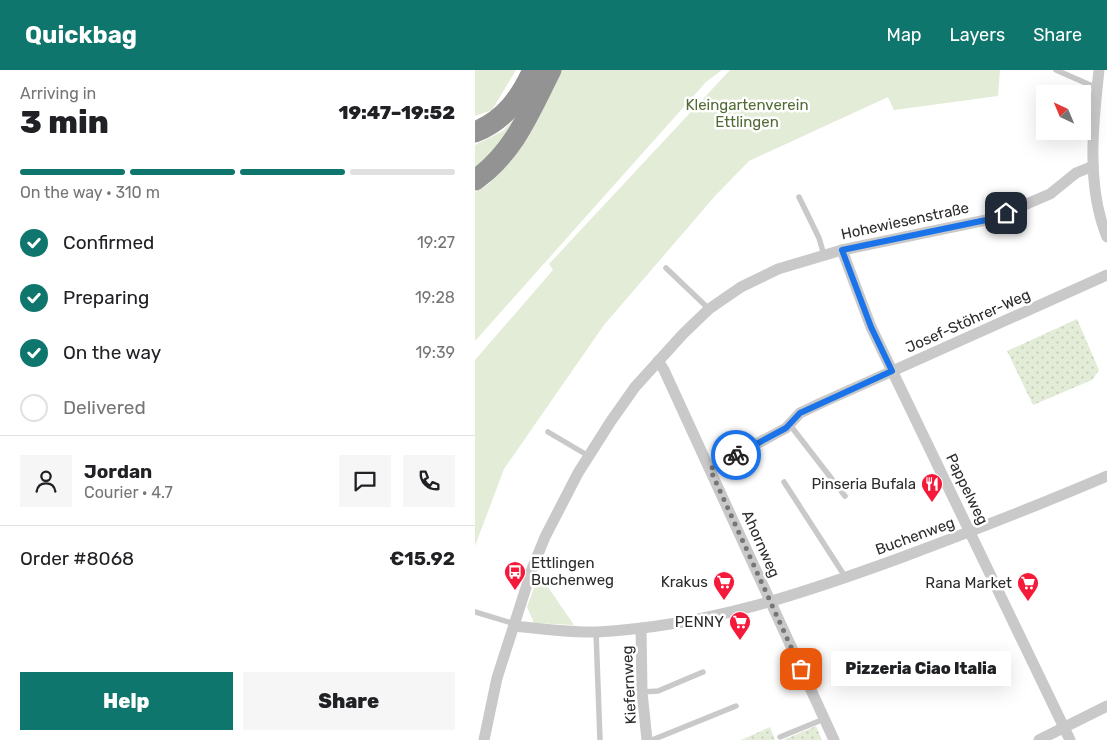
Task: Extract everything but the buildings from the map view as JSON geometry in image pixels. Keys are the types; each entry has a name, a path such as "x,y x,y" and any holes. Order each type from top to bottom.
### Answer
{"highway":[{"path":"475,132 503,117 515,102 533,70"},
{"path":"475,180 497,161 518,136 551,70"}],"street":[{"path":"1099,70 1093,166 1098,206 1107,237"},
{"name":"Hohewiesenstraße","path":"485,740 497,678 532,569 545,536 587,456 635,387 709,309 741,287 778,269 842,250 991,219 1050,194 1076,173 1093,166"},
{"name":"Pappelweg","path":"842,250 868,320 971,531 1069,740"},
{"name":"Josef-Stöhrer-Weg","path":"710,469 790,424 800,413 1107,275"},
{"name":"Ahornweg","path":"658,361 665,370 834,740"},
{"name":"Buchenweg","path":"515,625 596,632 707,619 771,603 846,578 1107,477"},
{"name":"Kiefernweg","path":"641,628 647,740"},
{"path":"1039,740 1107,706"}],"lane":[{"path":"1056,70 1097,88"},
{"path":"799,197 819,238 824,255"},
{"path":"666,268 709,309"},
{"path":"790,424 845,496"},
{"path":"548,432 587,456"},
{"path":"784,482 846,578"},
{"path":"475,612 515,625"},
{"path":"596,632 600,740"},
{"path":"643,692 658,691 703,672"},
{"path":"652,740 736,706"},
{"path":"780,737 824,719"}],"green space":[{"path":"475,70 516,70 492,110 475,116"},
{"path":"561,70 722,70 706,82 475,341 475,192 489,184 519,143"},
{"name":"Kleingartenverein Ettlingen","path":"730,70 1000,70 998,96 894,110 888,97 749,161 715,196 604,325 504,469 475,546 475,360 553,270 549,264"},
{"path":"518,114 517,124 475,170 475,145 503,131"},
{"path":"1077,319 1099,370 1092,380 1033,405 1007,351"},
{"path":"539,574 574,625 534,623 527,607"},
{"path":"816,726 822,740 783,740"},
{"path":"770,727 775,740 741,740"}],"way so far":[{"path":"736,455 710,469 801,669"}],"place":[{"name":"Pinseria Bufala","path":"932,503"},
{"name":"Ettlingen Buchenweg","path":"515,591"},
{"name":"Krakus","path":"724,601"},
{"name":"Rana Market","path":"1028,602"},
{"name":"PENNY","path":"740,641"},
{"name":"Pizzeria Ciao Italia","path":"801,669"}],"route":[{"path":"736,455 786,428 800,413 892,371 871,327 842,250 991,219 1006,213"}]}
